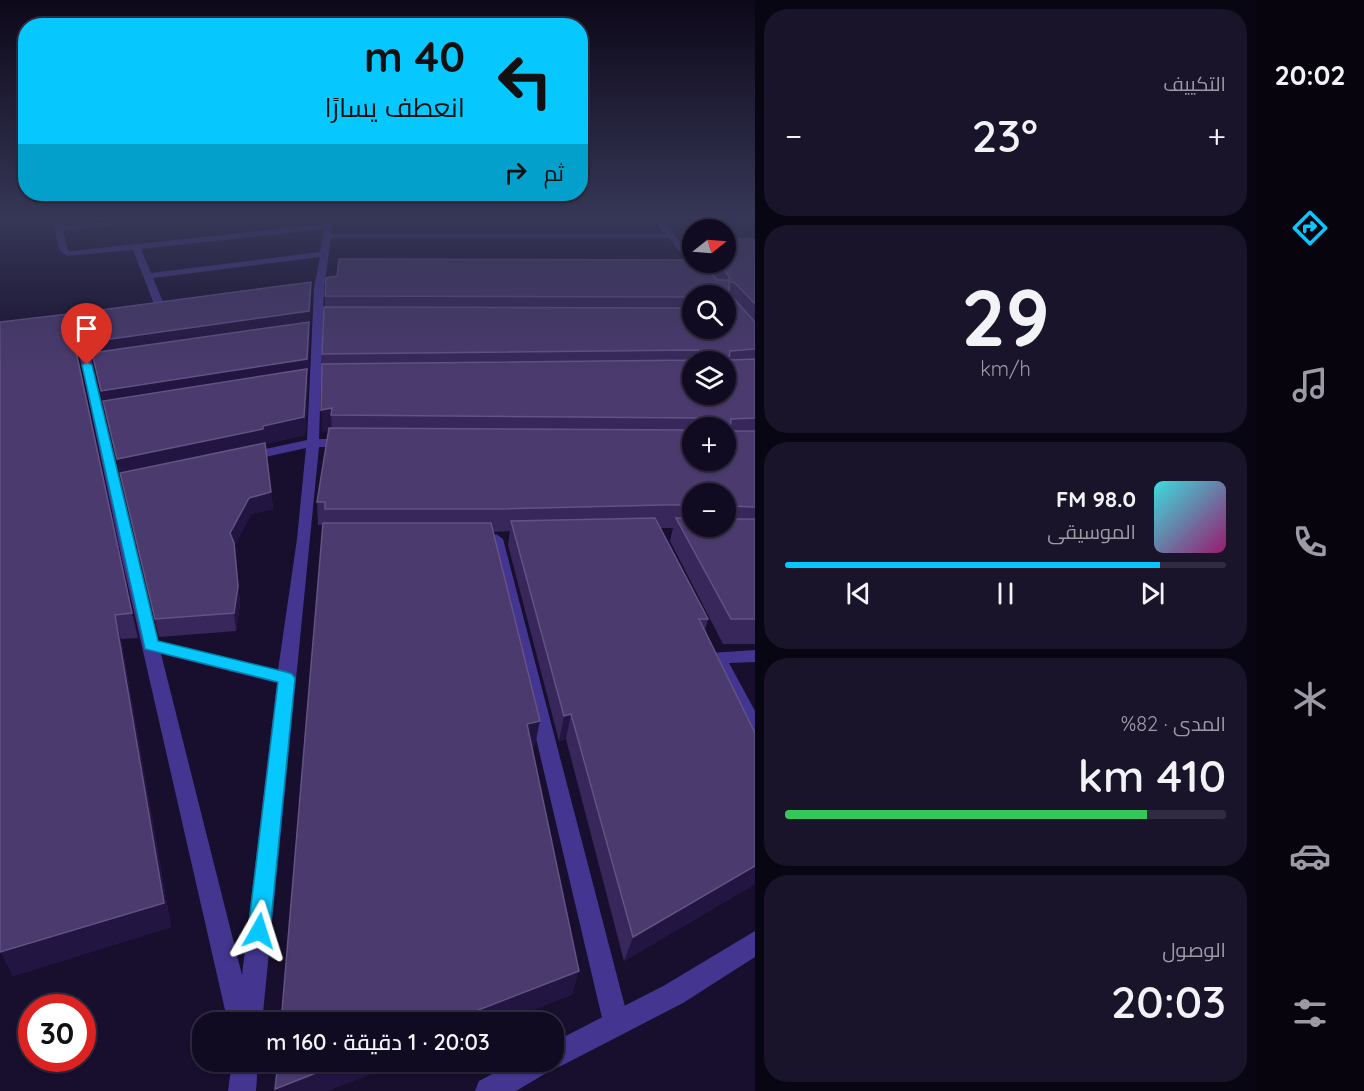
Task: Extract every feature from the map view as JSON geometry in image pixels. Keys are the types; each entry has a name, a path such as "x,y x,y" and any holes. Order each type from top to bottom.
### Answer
{"street":[{"path":"145,268 156,310 172,308"},
{"path":"149,276 278,268"},
{"path":"250,1012 286,678 310,539 318,326 313,289 324,268"},
{"path":"700,273 710,285"},
{"path":"76,320 92,364 104,414 120,483 151,645 238,1012"},
{"path":"231,460 313,443 360,443"},
{"path":"496,539 616,1022"},
{"path":"151,645 286,678"},
{"path":"755,656 714,652 755,729"},
{"path":"564,1051 674,994 755,942"},
{"path":"242,1091 244,1072"},
{"path":"489,1091 524,1072"}],"building":[{"path":"338,268 682,268 682,273 711,273 717,280 730,279 726,273 736,273 736,268 755,268 755,304 735,283 729,281 729,285 682,285 682,297 325,296 326,278 337,276"},
{"path":"311,282 309,311 90,342 84,316 94,315 94,311"},
{"path":"736,301 755,322 755,349 322,354 324,307 682,308 682,339 736,339"},
{"path":"68,314 132,613 115,615 164,903 0,952 0,322"},
{"path":"309,322 307,359 101,391 92,353"},
{"path":"755,359 755,418 331,415 332,408 321,410 322,364 682,360 682,405 736,405 736,360"},
{"path":"307,369 304,417 263,426 263,429 117,459 103,401"},
{"path":"329,428 682,430 682,471 736,471 736,431 755,431 755,507 736,506 736,483 682,483 682,505 498,509 325,509 325,502 317,502"},
{"path":"265,443 271,492 249,498 230,533 234,543 238,586 234,613 155,619 120,473"},
{"path":"655,518 708,619 699,619 755,733 755,866 633,937 571,714 564,716 511,521"},
{"path":"676,518 682,518 682,529"},
{"path":"736,519 755,519 755,619 731,619 686,537 736,537"},
{"path":"323,523 491,523 540,721 527,724 579,971 473,1012 282,1012"},
{"path":"277,1072 318,1072 275,1089"}],"route":[{"path":"87,365 151,645 286,678 259,931"}]}
